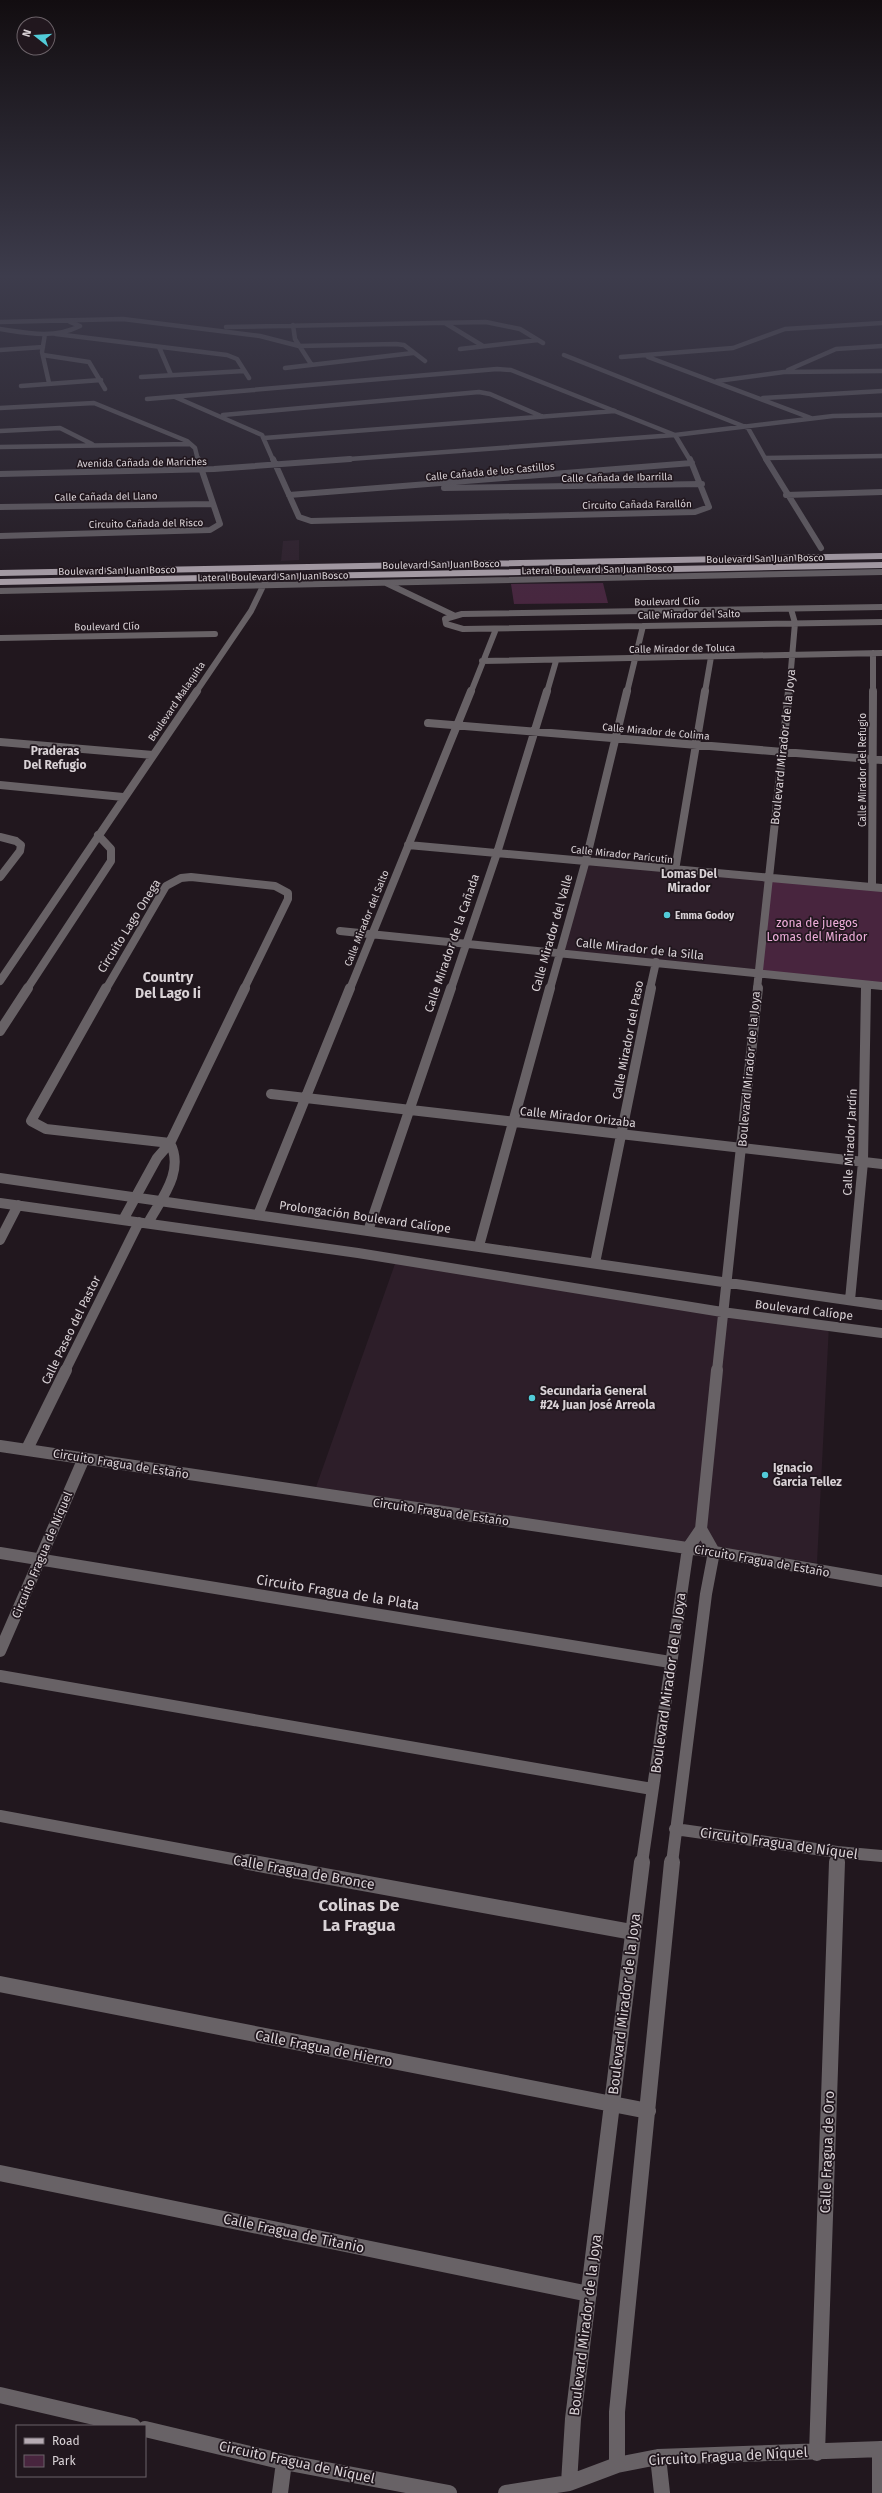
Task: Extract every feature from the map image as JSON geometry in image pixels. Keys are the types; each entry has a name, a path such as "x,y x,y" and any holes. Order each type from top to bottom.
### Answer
{"main road":[{"name":"Boulevard San Juan Bosco","path":"0,573 882,556"},
{"path":"414,565 415,573"},
{"name":"Boulevard San Juan Bosco","path":"0,582 882,565"}],"street":[{"path":"147,399 195,395"},
{"path":"220,416 442,395"},
{"path":"493,395 543,416"},
{"path":"579,395 675,435"},
{"path":"666,395 748,428 786,495 821,548"},
{"path":"754,395 813,419"},
{"path":"761,398 792,395"},
{"path":"175,397 259,432 264,438 619,411"},
{"path":"0,408 94,403 192,444"},
{"name":"Avenida Cañada de Mariches","path":"0,474 200,470 276,465 675,435 748,428 813,419 882,415"},
{"path":"0,430 60,428 94,445"},
{"name":"Circuito Cañada Farallón","path":"264,438 299,517 311,521 695,512 709,507 702,484 692,463 675,435"},
{"path":"0,447 192,444"},
{"name":"Circuito Cañada del Risco","path":"0,536 210,530 220,524 192,444"},
{"path":"765,458 882,456"},
{"name":"Calle Cañada de los Castillos","path":"289,494 412,487 692,463"},
{"path":"568,473 574,487"},
{"name":"Calle Cañada de Ibarrilla","path":"412,487 456,489 702,484"},
{"path":"786,495 882,492"},
{"name":"Calle Cañada del Llano","path":"0,507 212,504"},
{"name":"Lateral Boulevard San Juan Bosco","path":"0,591 882,572"},
{"path":"368,574 453,615"},
{"name":"Boulevard Malaquita","path":"0,981 123,797 251,611 268,576"},
{"name":"Boulevard Clío","path":"453,615 882,607"},
{"name":"Boulevard Mirador de la Joya","path":"569,2483 573,2419 632,1932 670,1662 688,1548 701,1529 722,1312 742,1149 758,974 793,656 795,623 791,609"},
{"name":"Calle Mirador del Salto","path":"453,615 445,619 446,624 452,627 496,629 882,622"},
{"name":"Calle Mirador del Valle","path":"479,1246 586,860 643,626"},
{"name":"Calle Mirador del Salto","path":"258,1215 496,629"},
{"name":"Boulevard Clío","path":"0,638 215,634"},
{"name":"Calle Mirador del Refugio","path":"872,888 873,653"},
{"name":"Calle Mirador de Toluca","path":"482,661 793,656 882,653"},
{"path":"675,870 695,744 711,657"},
{"name":"Calle Mirador de la Cañada","path":"368,1231 497,852 536,731 556,660"},
{"name":"Calle Mirador de Colima","path":"428,723 882,760"},
{"path":"0,742 153,755"},
{"path":"0,785 123,797"},
{"path":"0,1031 111,861 113,854 111,847 98,836"},
{"path":"0,837 16,841 21,845 20,851 0,877"},
{"name":"Calle Mirador Paricutín","path":"408,845 882,888"},
{"name":"Circuito Lago Onega","path":"123,1220 157,1158 170,1143 288,899 288,893 283,889 275,886 191,877 181,878 166,886 33,1114 31,1121 46,1129 170,1143"},
{"name":"Calle Mirador de la Silla","path":"340,931 882,986"},
{"name":"Calle Mirador del Paso","path":"595,1263 656,962"},
{"name":"Calle Mirador Jardín","path":"850,1300 863,1162 866,985"},
{"name":"Calle Mirador Orizaba","path":"271,1094 513,1123 882,1164"},
{"path":"143,1222 160,1201 175,1167 176,1157 170,1143"},
{"name":"Prolongación Boulevard Calíope","path":"0,1178 726,1282"},
{"path":"0,1203 358,1253 722,1312"},
{"path":"0,1240 18,1206"},
{"name":"Calle Paseo del Pastor","path":"27,1450 143,1222"},
{"name":"Boulevard Calíope","path":"726,1282 882,1305"},
{"name":"Boulevard Calíope","path":"722,1312 882,1333"},
{"name":"Circuito Fragua de Estaño","path":"0,1446 688,1548 882,1581"},
{"name":"Circuito Fragua de Níquel","path":"0,1651 41,1560 84,1458"},
{"path":"701,1529 714,1552"},
{"name":"Boulevard Mirador de la Joya","path":"617,2465 617,2412 675,1829 706,1594 714,1552"},
{"name":"Circuito Fragua de la Plata","path":"0,1553 670,1662"},
{"path":"0,1676 652,1789"},
{"name":"Calle Fragua de Bronce","path":"0,1816 632,1932"},
{"name":"Circuito Fragua de Níquel","path":"675,1829 837,1852 882,1856"},
{"name":"Calle Fragua de Oro","path":"817,2452 837,1852"},
{"name":"Calle Fragua de Hierro","path":"0,1984 648,2111"},
{"name":"Calle Fragua de Titanio","path":"0,2173 589,2294"},
{"path":"0,2395 129,2425"},
{"name":"Circuito Fragua de Níquel","path":"146,2429 284,2462 450,2493"},
{"path":"880,2493 881,2449"},
{"name":"Circuito Fragua de Níquel","path":"506,2493 569,2483 617,2465 658,2457 881,2449"},
{"path":"658,2457 662,2493"},
{"path":"280,2493 284,2462"}],"shaded area":[{"path":"299,540 299,560 281,561 283,541"},
{"name":"Emma Godoy","path":"587,861 765,877 758,973 561,953"},
{"name":"Secundaria General #24 Juan José Arreola","path":"396,1261 829,1325 817,1563 316,1487"}],"green space":[{"path":"603,583 608,603 514,604 511,584"},
{"name":"zona de juegos Lomas del Mirador","path":"765,877 882,887 882,985 758,973"}],"place":[{"name":"Emma Godoy","path":"667,915"},
{"name":"Secundaria General #24 Juan José Arreola","path":"532,1398"},
{"name":"Ignacio Garcia Tellez","path":"765,1475"}],"district":[{"name":"Praderas Del Refugio","path":"55,758"},
{"name":"Lomas Del Mirador","path":"689,881"},
{"name":"Country Del Lago Ii","path":"168,986"},
{"name":"Colinas De La Fragua","path":"359,1915"}]}
